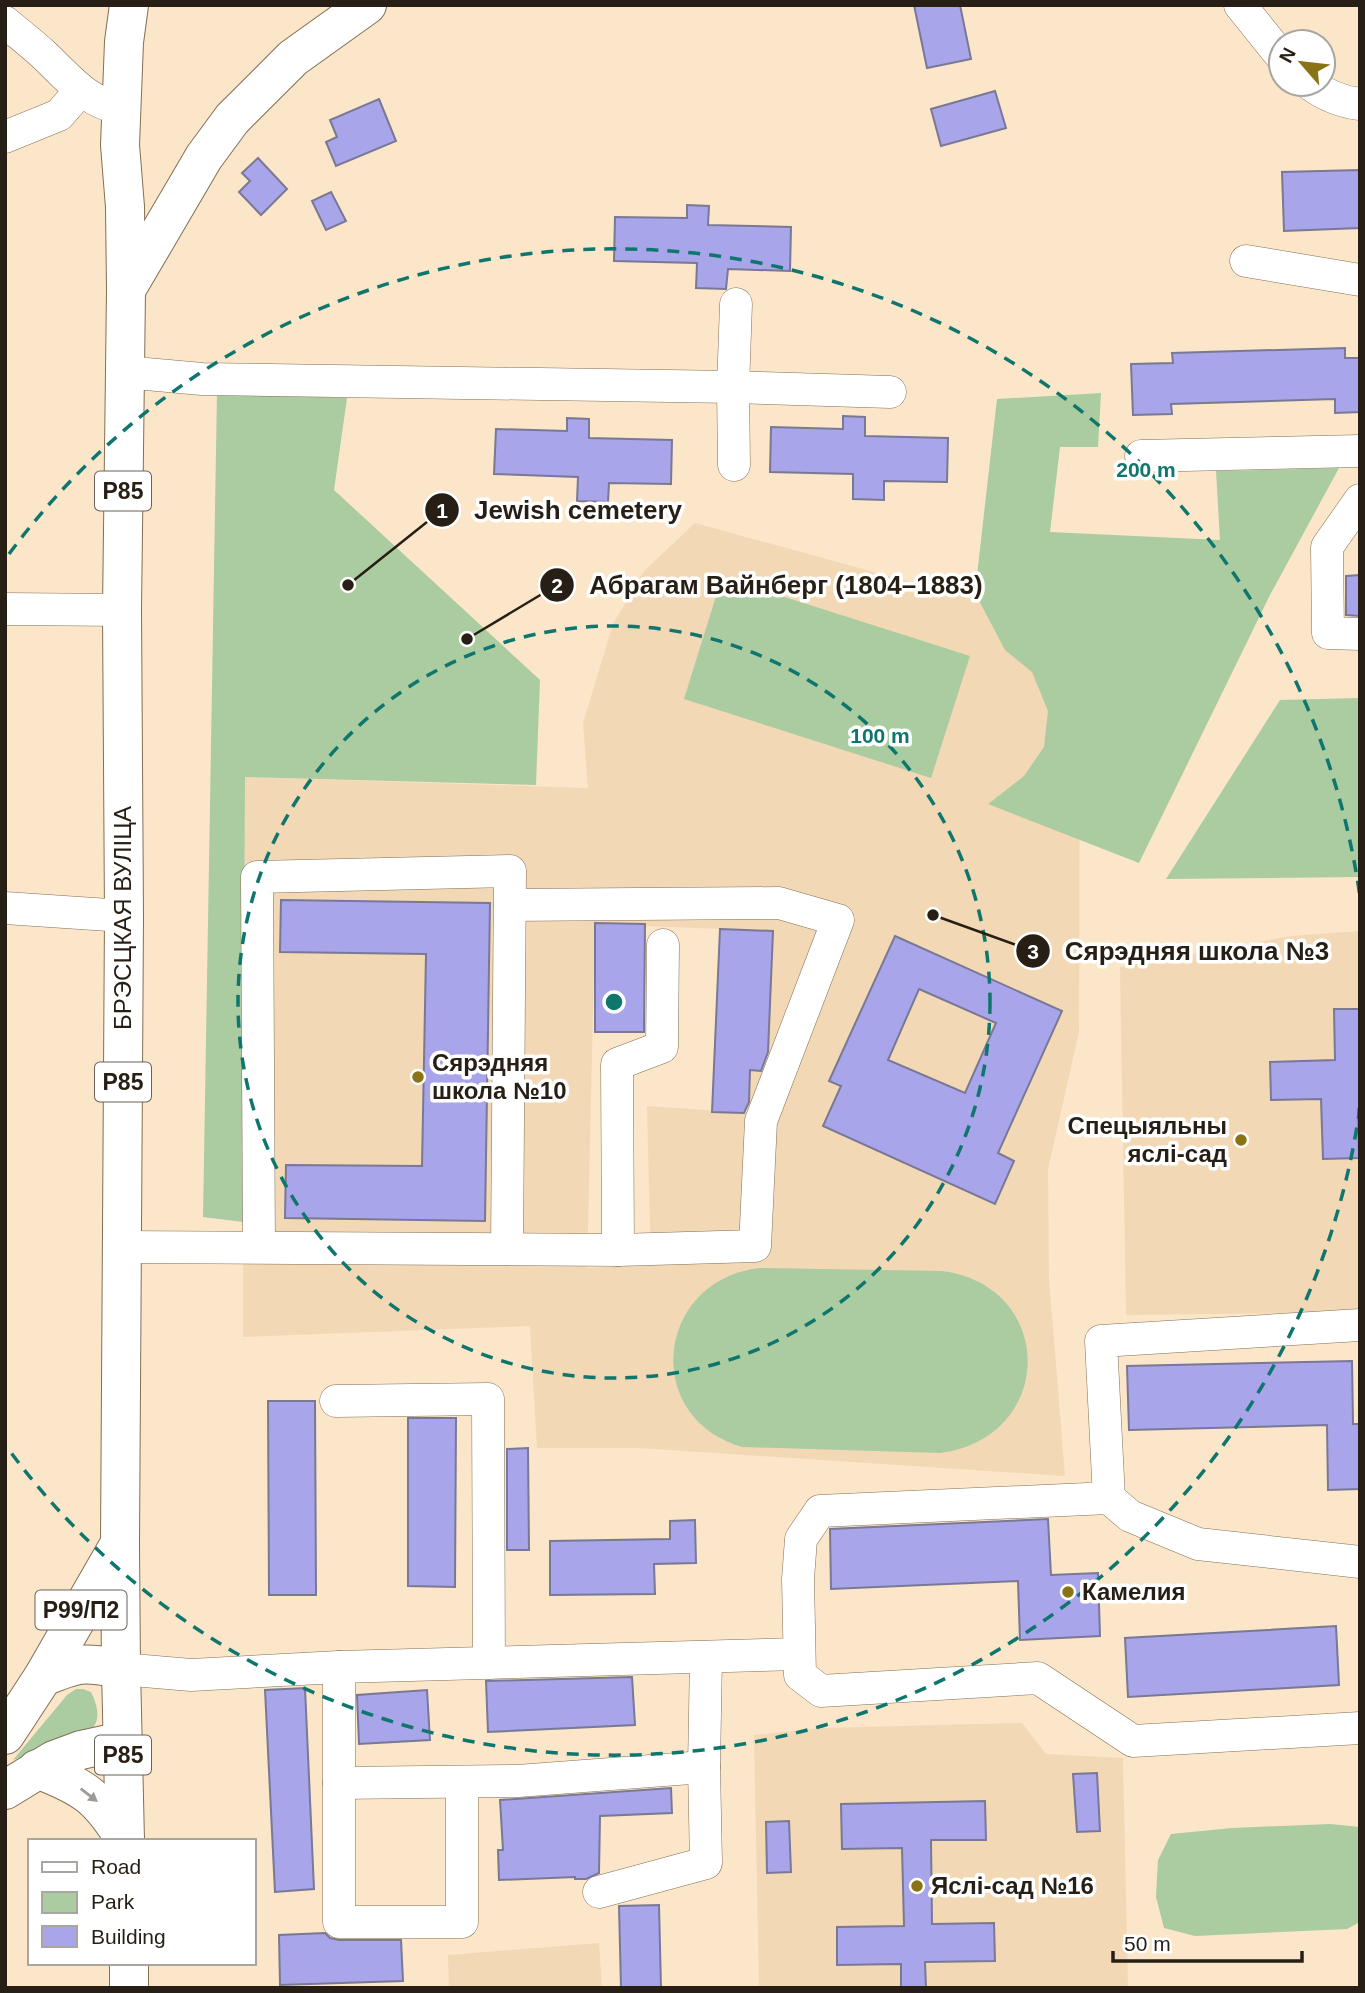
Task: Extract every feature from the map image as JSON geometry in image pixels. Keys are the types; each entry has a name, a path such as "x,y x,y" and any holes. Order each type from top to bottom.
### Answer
{"main road":[{"name":"Р85","path":"126,290 121,127 128,5"},
{"path":"126,290 204,157 232,119 293,58 367,5"},
{"path":"121,127 138,177 149,191 159,197 173,198 183,195"},
{"name":"БРЭСЦКАЯ ВУЛІЦА","path":"125,1839 120,1544 124,916 122,610 126,290"},
{"name":"Р99/П2","path":"5,1735 43,1677 120,1544"},
{"name":"Р99/П2","path":"43,1677 71,1666 89,1663 121,1670"},
{"path":"5,1790 54,1760 81,1749 122,1741"},
{"path":"37,1769 74,1784 95,1800 110,1816 124,1839"},
{"path":"128,1965 129,1988"}],"street":[{"path":"1240,5 1267,39"},
{"path":"5,22 44,55 80,91 107,106 121,127"},
{"path":"5,137 58,115 80,91"},
{"path":"1335,98 1346,103 1360,104"},
{"path":"1246,261 1360,280"},
{"path":"734,465 736,304"},
{"path":"124,372 202,379 890,391"},
{"path":"1141,456 1360,451"},
{"path":"1360,500 1327,547 1328,634 1360,634"},
{"path":"5,609 122,610"},
{"path":"259,1247 257,877 510,871 507,1249"},
{"path":"122,1247 618,1250 755,1246 761,1121 838,920 779,903 510,905"},
{"path":"5,908 124,916"},
{"path":"618,1250 617,1064 662,1047 663,946"},
{"path":"1109,1497 1101,1341 1360,1325"},
{"path":"336,1401 488,1399 489,1663"},
{"path":"1360,1562 1198,1544 1130,1516 1109,1497 820,1511 801,1539 798,1579 800,1675 821,1691 1038,1678 1133,1741 1360,1728"},
{"path":"121,1670 191,1675 339,1667 798,1654"},
{"path":"599,1892 706,1863 706,1657"},
{"path":"339,1667 339,1923 462,1922 462,1782"},
{"path":"339,1783 518,1781 704,1767"}],"shaded area":[{"path":"695,523 1005,608 1080,694 1079,1032 1048,1169 1049,1279 1065,1476 639,1448 537,1448 530,1326 243,1337 245,777 588,788 583,723 613,624 644,571","holes":["595,924 773,931 767,1070 750,1070 748,1113 647,1106 651,1265 587,1268"]},
{"name":"Спецыяльны яслі-сад","path":"1360,931 1360,1312 1126,1315 1120,967 1291,936"},
{"path":"1022,1723 1046,1754 1123,1758 1128,1988 759,1988 754,1735 822,1728"},
{"path":"599,1943 602,1988 449,1988 448,1955"}],"green space":[{"path":"217,393 347,398 334,490 540,680 536,785 245,777 243,1222 203,1217"},
{"path":"1101,393 1098,447 1060,447 1050,532 1220,540 1216,471 1339,468 1270,595 1139,863 988,804 1024,776 1044,747 1048,711 1032,672 1005,650 975,593 997,399"},
{"path":"722,577 970,656 931,778 684,699"},
{"path":"1360,698 1360,877 1166,879 1280,700"},
{"path":"760,1268 942,1271 980,1283 1007,1304 1022,1331 1028,1362 1022,1393 1005,1420 978,1441 940,1453 742,1447 709,1431 687,1408 676,1381 674,1351 682,1322 699,1297 725,1278"},
{"path":"76,1689 91,1692 96,1704 98,1714 92,1729 77,1738 13,1760 67,1695"},
{"path":"1330,1824 1360,1827 1360,1922 1347,1929 1195,1936 1164,1928 1156,1897 1158,1860 1171,1834 1232,1828"}],"building":[{"path":"914,5 960,5 971,59 927,68"},
{"path":"995,91 1006,128 941,146 931,109"},
{"path":"379,99 396,141 336,166 326,142 337,137 330,120"},
{"path":"258,158 287,189 261,215 239,192 250,181 242,173"},
{"path":"1360,170 1360,228 1284,231 1282,172"},
{"path":"331,192 346,221 326,230 312,201"},
{"path":"687,205 709,206 708,225 791,227 790,271 728,269 726,289 696,288 697,263 614,261 615,217 687,218"},
{"path":"1345,348 1345,358 1360,358 1360,412 1335,413 1335,399 1171,404 1172,414 1133,415 1131,364 1173,363 1172,353"},
{"path":"843,416 865,417 865,436 948,438 947,482 884,481 884,500 853,499 853,474 770,472 771,427 843,429"},
{"path":"567,418 589,419 589,438 672,440 671,484 609,483 608,502 577,501 578,477 494,474 496,429 567,431"},
{"path":"1360,575 1360,616 1346,615 1346,576"},
{"path":"281,900 490,903 485,1221 285,1218 286,1165 422,1166 426,954 280,952"},
{"path":"595,923 645,924 644,1032 595,1032"},
{"path":"720,929 773,931 768,1052 761,1071 750,1070 749,1102 744,1113 712,1112"},
{"path":"895,936 1062,1011 998,1153 1014,1161 995,1204 823,1126 841,1086 829,1081","holes":["919,989 996,1023 965,1093 888,1060"]},
{"path":"1334,1009 1360,1009 1359,1158 1323,1159 1321,1099 1271,1100 1270,1062 1335,1060"},
{"path":"1352,1361 1353,1424 1360,1424 1360,1489 1328,1490 1327,1425 1129,1430 1127,1366"},
{"path":"268,1401 315,1401 316,1595 269,1595"},
{"path":"408,1418 456,1418 455,1587 408,1586"},
{"path":"528,1448 529,1550 507,1550 507,1449"},
{"path":"1048,1519 1051,1575 1098,1573 1100,1636 1020,1640 1018,1581 831,1589 830,1529"},
{"path":"695,1520 696,1563 654,1564 655,1594 550,1595 550,1541 670,1539 670,1521"},
{"path":"1336,1626 1339,1685 1128,1697 1125,1638"},
{"path":"632,1677 635,1725 488,1732 486,1681"},
{"path":"305,1688 314,1889 275,1892 265,1690"},
{"path":"427,1690 430,1740 359,1744 357,1695"},
{"path":"1097,1773 1100,1831 1077,1832 1073,1774"},
{"path":"671,1788 672,1813 600,1816 599,1873 586,1879 575,1877 499,1880 498,1850 503,1850 500,1800"},
{"name":"Яслі-сад №16","path":"985,1801 986,1840 931,1840 932,1924 994,1923 995,1961 925,1962 926,1988 901,1988 901,1964 837,1965 837,1927 904,1926 902,1848 842,1849 841,1804"},
{"path":"789,1821 791,1872 767,1873 766,1822"},
{"path":"659,1905 661,1988 621,1988 619,1906"},
{"path":"325,1933 330,1938 339,1940 401,1940 403,1981 280,1985 279,1935"}],"place":[{"name":"Jewish cemetery","path":"348,585"},
{"name":"Абрагам Вайнберг (1804–1883)","path":"467,639"},
{"name":"Сярэдняя школа №3","path":"933,915"},
{"name":"Сярэдняя школа №10","path":"418,1077"},
{"name":"Спецыяльны яслі-сад","path":"1241,1140"},
{"name":"Камелия","path":"1068,1592"},
{"name":"Яслі-сад №16","path":"917,1886"}]}
